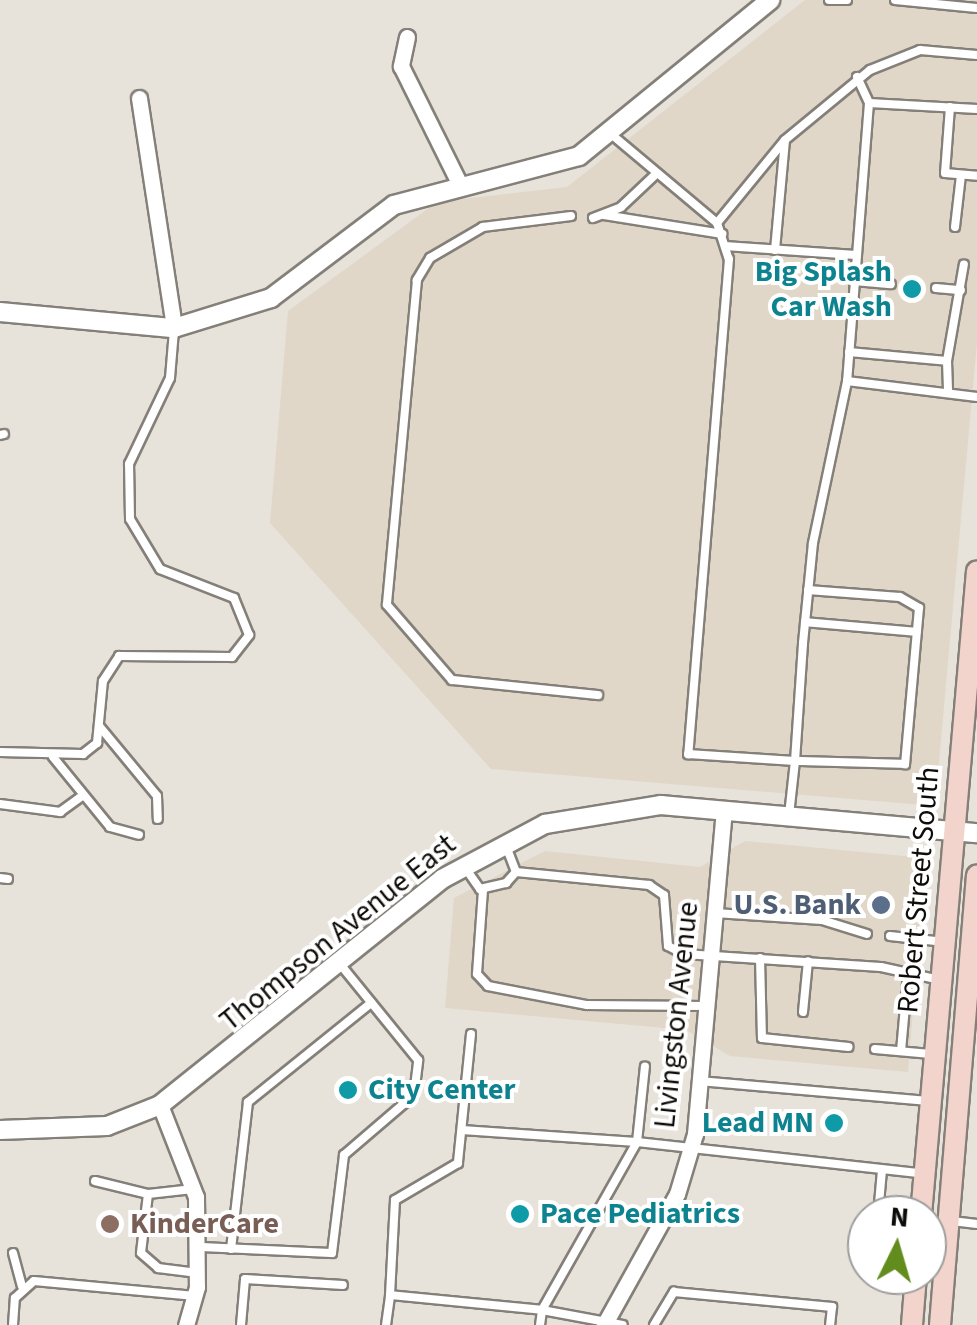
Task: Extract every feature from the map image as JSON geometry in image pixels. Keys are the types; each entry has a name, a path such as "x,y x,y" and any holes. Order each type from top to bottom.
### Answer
{"main road":[{"name":"Robert Street South","path":"923,1195 977,570"},
{"name":"Robert Street South","path":"940,1325 948,1221 969,1073 977,876"},
{"path":"912,1325 914,1295"}],"street":[{"path":"0,312 174,328 271,298 394,205 458,181 551,168 611,134 770,0"},
{"path":"407,38 401,66 458,181"},
{"path":"139,98 174,328"},
{"name":"Thompson Avenue East","path":"160,1106 463,866 503,842 606,809 724,809 977,833"},
{"name":"Livingston Avenue","path":"612,1323 691,1150 724,809"},
{"path":"0,1130 89,1128 160,1106 192,1189 200,1246 195,1296 186,1325"}],"lane":[{"path":"829,0 847,0"},
{"path":"895,0 977,8"},
{"path":"718,223 786,140 857,77 920,50 977,55"},
{"path":"789,815 808,590 847,382 869,103 857,77"},
{"path":"869,103 977,109"},
{"path":"950,108 945,173 977,176"},
{"path":"611,134 718,223 725,246 688,754 904,764 919,608 910,600 808,590"},
{"path":"775,250 786,140"},
{"path":"593,218 604,215 655,174"},
{"path":"955,227 961,174"},
{"path":"604,215 722,234"},
{"path":"572,216 483,227 430,258 417,280 386,605 452,680 598,695"},
{"path":"725,246 856,255"},
{"path":"948,390 947,361 964,264"},
{"path":"854,281 891,284"},
{"path":"936,288 961,290"},
{"path":"0,752 53,757 82,754 100,726 104,681 119,656 232,657 249,635 234,598 160,569 130,519 129,464 170,378 174,328"},
{"path":"849,352 947,361"},
{"path":"847,382 948,390 977,397"},
{"path":"805,622 917,632"},
{"path":"100,726 157,796 158,819"},
{"path":"53,757 110,827 139,835"},
{"path":"0,804 60,812 84,794"},
{"path":"503,842 516,872"},
{"path":"463,866 483,890 480,980 624,1008 706,1006"},
{"path":"483,890 516,872 649,885 664,895 668,946 711,956 808,961 942,980"},
{"path":"715,913 822,920 867,934"},
{"path":"890,936 945,942"},
{"path":"760,958 762,1038 848,1047"},
{"path":"803,1012 808,961"},
{"path":"200,1246 332,1253 344,1155 420,1083 418,1060 340,964"},
{"path":"901,1051 908,973"},
{"path":"231,1249 248,1102 371,1002"},
{"path":"386,1325 395,1200 458,1163 471,1034"},
{"path":"875,1049 935,1054"},
{"path":"540,1325 542,1310 637,1142 645,1066"},
{"path":"700,1081 931,1101"},
{"path":"462,1130 637,1142 925,1174"},
{"path":"880,1195 882,1170"},
{"path":"95,1182 148,1194 192,1189"},
{"path":"148,1194 143,1258 198,1273"},
{"path":"948,1221 977,1224"},
{"path":"13,1253 22,1286 13,1325"},
{"path":"241,1325 245,1278 344,1285"},
{"path":"22,1286 195,1296"},
{"path":"654,1325 674,1292 832,1308 830,1325"},
{"path":"390,1295 542,1310 612,1323"}],"shaded area":[{"path":"805,0 977,0 977,342 935,806 491,769 270,523 288,311 437,202 567,187"},
{"path":"745,841 925,858 908,1072 730,1056 686,1030 445,1008 454,898 545,851 700,867"}],"place":[{"name":"Big Splash Car Wash","path":"912,289"},
{"name":"U.S. Bank","path":"881,905"},
{"name":"City Center","path":"348,1090"},
{"name":"Lead MN","path":"834,1123"},
{"name":"Pace Pediatrics","path":"520,1214"},
{"name":"KinderCare","path":"110,1224"}]}
